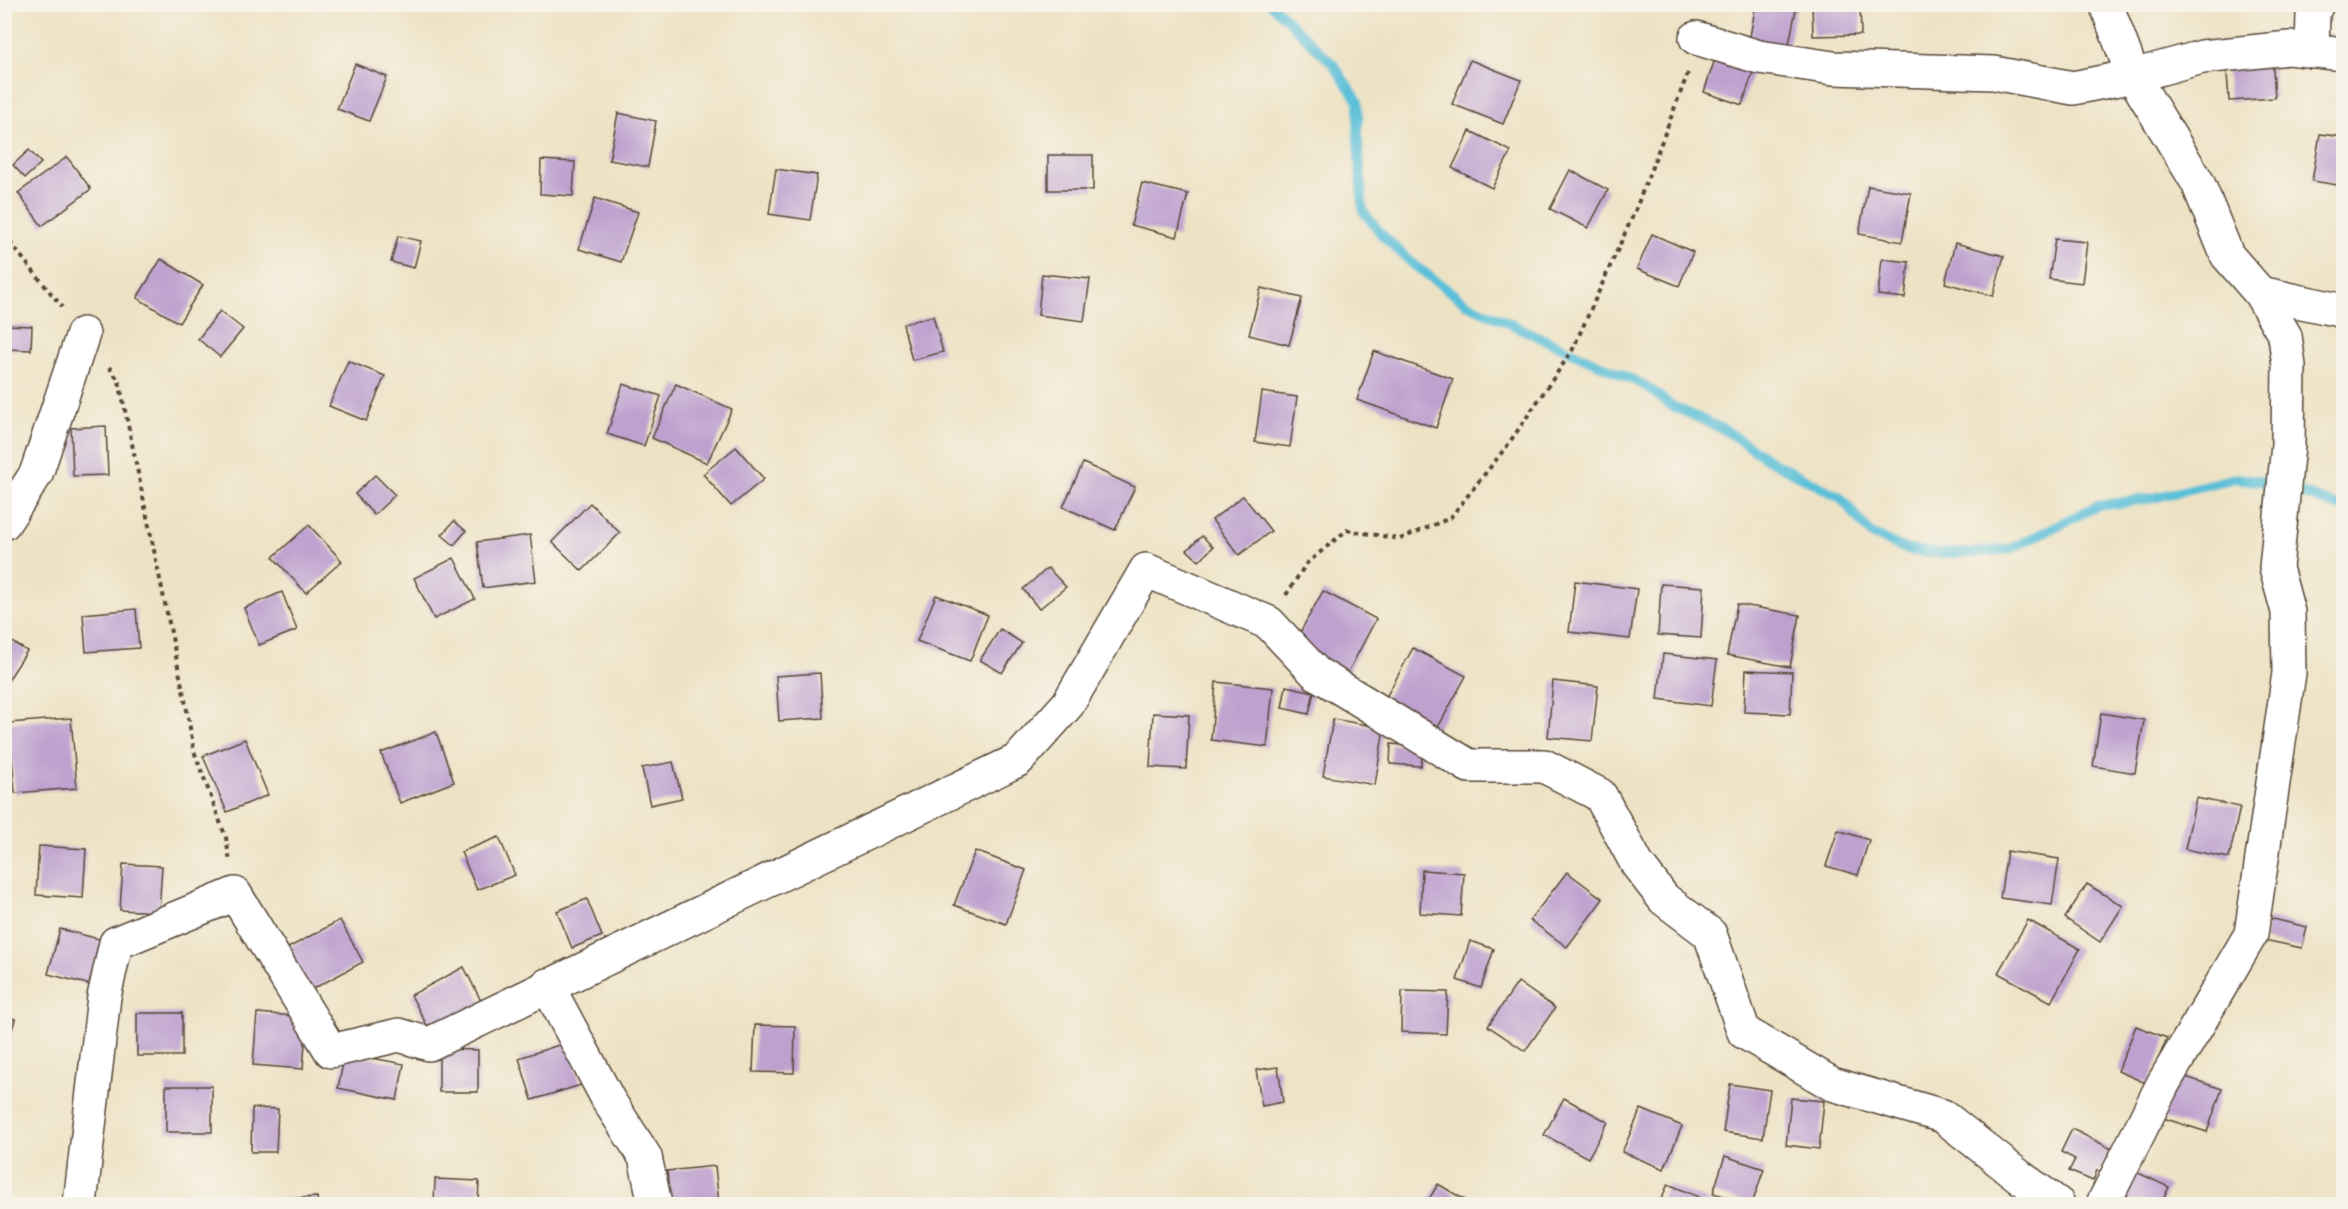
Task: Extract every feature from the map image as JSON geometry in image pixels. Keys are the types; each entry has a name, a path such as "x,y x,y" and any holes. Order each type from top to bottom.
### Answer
{"street":[{"path":"2103,1204 2163,1084 2252,934 2289,673 2288,612 2276,568 2288,445 2289,366 2285,336 2260,293 2227,255 2198,183 2133,76 2106,4"},
{"path":"1696,38 1759,57 1833,68 1994,74 2073,88 2133,76 2202,57 2289,48 2328,52 2313,13 2317,4"},
{"path":"2260,293 2343,311"},
{"path":"4,523 36,474 82,334"},
{"path":"80,1204 104,997 116,943 235,894 331,1051 399,1035 429,1044 547,985 1018,760 1068,704 1146,570 1269,623 1316,673 1469,766 1544,766 1600,795 1637,864 1664,899 1710,934 1744,1032 1832,1084 1943,1116 2058,1204"},
{"path":"547,985 609,1101 645,1158 655,1204"}],"path":[{"path":"1269,623 1306,564 1347,530 1400,538 1450,518 1506,446 1572,351 1635,211 1690,68 1696,38"},
{"path":"4,235 119,381 194,751 226,838 235,894"}],"building":[{"path":"1756,4 1797,4 1787,54 1748,47"},
{"path":"1812,4 1860,4 1861,35 1813,36"},
{"path":"1718,50 1756,63 1742,105 1704,92"},
{"path":"2272,56 2275,98 2229,101 2226,59"},
{"path":"1470,60 1521,80 1503,124 1452,104"},
{"path":"355,64 387,77 369,121 337,109"},
{"path":"618,113 656,121 648,167 609,160"},
{"path":"1470,131 1511,151 1492,188 1452,168"},
{"path":"2320,134 2344,137 2344,186 2312,181"},
{"path":"29,150 41,163 25,178 13,165"},
{"path":"1048,155 1093,155 1093,190 1048,190"},
{"path":"67,157 91,189 42,226 18,193"},
{"path":"541,160 575,162 573,196 540,194"},
{"path":"776,169 817,175 810,220 769,214"},
{"path":"1570,170 1608,190 1588,228 1550,209"},
{"path":"1142,183 1188,194 1177,237 1131,225"},
{"path":"1868,186 1911,193 1902,242 1859,234"},
{"path":"595,198 638,212 621,262 579,249"},
{"path":"1652,234 1693,252 1679,286 1637,269"},
{"path":"398,236 421,241 414,268 391,262"},
{"path":"2055,239 2087,242 2082,283 2049,279"},
{"path":"1955,243 2004,256 1993,296 1945,283"},
{"path":"161,259 203,285 179,323 137,298"},
{"path":"1882,259 1909,262 1905,298 1878,295"},
{"path":"1042,274 1090,279 1084,321 1038,315"},
{"path":"1261,288 1302,298 1289,345 1249,335"},
{"path":"220,311 243,329 220,357 198,339"},
{"path":"933,316 943,352 912,360 903,324"},
{"path":"4,325 32,326 31,350 4,349"},
{"path":"1374,351 1453,379 1436,428 1357,400"},
{"path":"348,361 385,376 366,421 329,406"},
{"path":"623,384 661,396 644,446 607,434"},
{"path":"676,384 732,409 707,463 652,438"},
{"path":"1262,392 1297,397 1290,447 1255,442"},
{"path":"106,426 108,475 73,476 71,428"},
{"path":"736,447 764,479 731,506 703,474"},
{"path":"1083,463 1135,487 1115,530 1063,507"},
{"path":"375,475 395,495 374,515 355,494"},
{"path":"1243,496 1271,531 1239,555 1212,520"},
{"path":"590,503 620,533 582,571 552,542"},
{"path":"454,521 466,531 454,545 442,535"},
{"path":"309,525 342,561 306,593 273,557"},
{"path":"530,535 536,581 483,588 477,542"},
{"path":"1202,536 1213,547 1199,561 1187,550"},
{"path":"454,558 475,599 434,619 414,578"},
{"path":"1048,568 1066,587 1039,609 1023,589"},
{"path":"1575,581 1637,589 1630,639 1569,632"},
{"path":"1661,584 1704,587 1701,638 1658,635"},
{"path":"1323,591 1376,619 1347,674 1293,645"},
{"path":"282,592 297,630 259,645 244,608"},
{"path":"936,595 988,615 970,661 917,641"},
{"path":"1737,604 1800,615 1790,667 1727,655"},
{"path":"136,609 139,648 86,652 83,614"},
{"path":"1000,629 1022,643 1002,673 980,660"},
{"path":"4,637 27,651 7,682 4,680"},
{"path":"1413,648 1466,676 1437,729 1384,701"},
{"path":"1663,654 1717,660 1711,706 1658,699"},
{"path":"1746,670 1792,672 1790,714 1744,712"},
{"path":"820,673 823,718 779,721 776,676"},
{"path":"1553,681 1598,686 1592,741 1548,737"},
{"path":"1216,682 1273,688 1267,747 1211,740"},
{"path":"1286,686 1314,692 1309,714 1282,708"},
{"path":"1153,713 1189,715 1186,769 1150,767"},
{"path":"2101,713 2144,720 2135,773 2093,766"},
{"path":"71,718 77,788 15,793 9,723"},
{"path":"1333,719 1384,728 1375,785 1323,776"},
{"path":"436,732 454,782 400,803 381,753"},
{"path":"245,739 268,795 227,812 203,756"},
{"path":"1391,744 1423,747 1421,766 1390,764"},
{"path":"673,762 682,798 650,805 642,768"},
{"path":"2196,798 2240,807 2229,858 2185,849"},
{"path":"1838,830 1869,840 1858,875 1826,866"},
{"path":"499,837 515,875 477,890 461,852"},
{"path":"39,846 86,849 83,898 36,895"},
{"path":"975,851 1026,870 1006,924 954,905"},
{"path":"2007,851 2059,859 2052,905 2000,898"},
{"path":"123,864 162,866 159,912 120,910"},
{"path":"1422,870 1464,873 1461,916 1420,913"},
{"path":"1567,872 1603,899 1567,947 1530,920"},
{"path":"2087,884 2123,906 2100,942 2065,918"},
{"path":"587,899 602,936 572,948 557,911"},
{"path":"2269,918 2307,927 2302,948 2264,940"},
{"path":"340,920 363,962 309,991 286,949"},
{"path":"2028,920 2080,949 2051,1002 1998,973"},
{"path":"60,929 107,941 95,986 48,974"},
{"path":"1470,941 1494,949 1481,988 1457,980"},
{"path":"464,967 484,1007 431,1033 411,995"},
{"path":"1518,982 1555,1008 1525,1051 1488,1026"},
{"path":"1402,991 1448,992 1446,1034 1401,1032"},
{"path":"137,1013 182,1013 182,1056 137,1056"},
{"path":"257,1013 307,1017 303,1069 253,1065"},
{"path":"4,1016 15,1019 5,1055 4,1055"},
{"path":"755,1025 795,1026 794,1073 753,1072"},
{"path":"2136,1026 2167,1038 2148,1084 2118,1071"},
{"path":"568,1042 581,1085 532,1100 519,1058"},
{"path":"439,1049 478,1050 478,1092 439,1092"},
{"path":"345,1053 404,1064 397,1100 338,1088"},
{"path":"1278,1067 1283,1102 1262,1106 1256,1070"},
{"path":"2177,1074 2222,1089 2207,1132 2163,1118"},
{"path":"1730,1084 1770,1090 1763,1138 1723,1132"},
{"path":"166,1086 212,1086 212,1132 166,1132"},
{"path":"1564,1098 1608,1122 1588,1158 1544,1135"},
{"path":"1791,1098 1824,1101 1819,1149 1786,1145"},
{"path":"252,1108 278,1109 276,1152 251,1152"},
{"path":"1641,1109 1682,1126 1664,1169 1622,1152"},
{"path":"2072,1129 2112,1149 2100,1172 2097,1170 2093,1181 2069,1171 2075,1159 2061,1152"},
{"path":"1725,1156 1764,1169 1752,1204 1713,1193"},
{"path":"715,1166 719,1204 670,1204 667,1171"},
{"path":"2134,1171 2169,1187 2161,1204 2119,1204"},
{"path":"435,1179 479,1181 478,1204 434,1204"},
{"path":"1438,1184 1472,1204 1426,1204"},
{"path":"1668,1184 1715,1204 1659,1204"},
{"path":"317,1197 318,1204 283,1204 283,1199"}],"waterway":[{"path":"1271,4 1333,64 1358,101 1358,143 1363,211 1381,234 1414,265 1467,304 1644,385 1672,406 1725,430 1769,460 1840,497 1871,534 1908,550 1972,553 2010,549 2097,506 2153,498 2235,478 2273,483 2344,508"}]}
